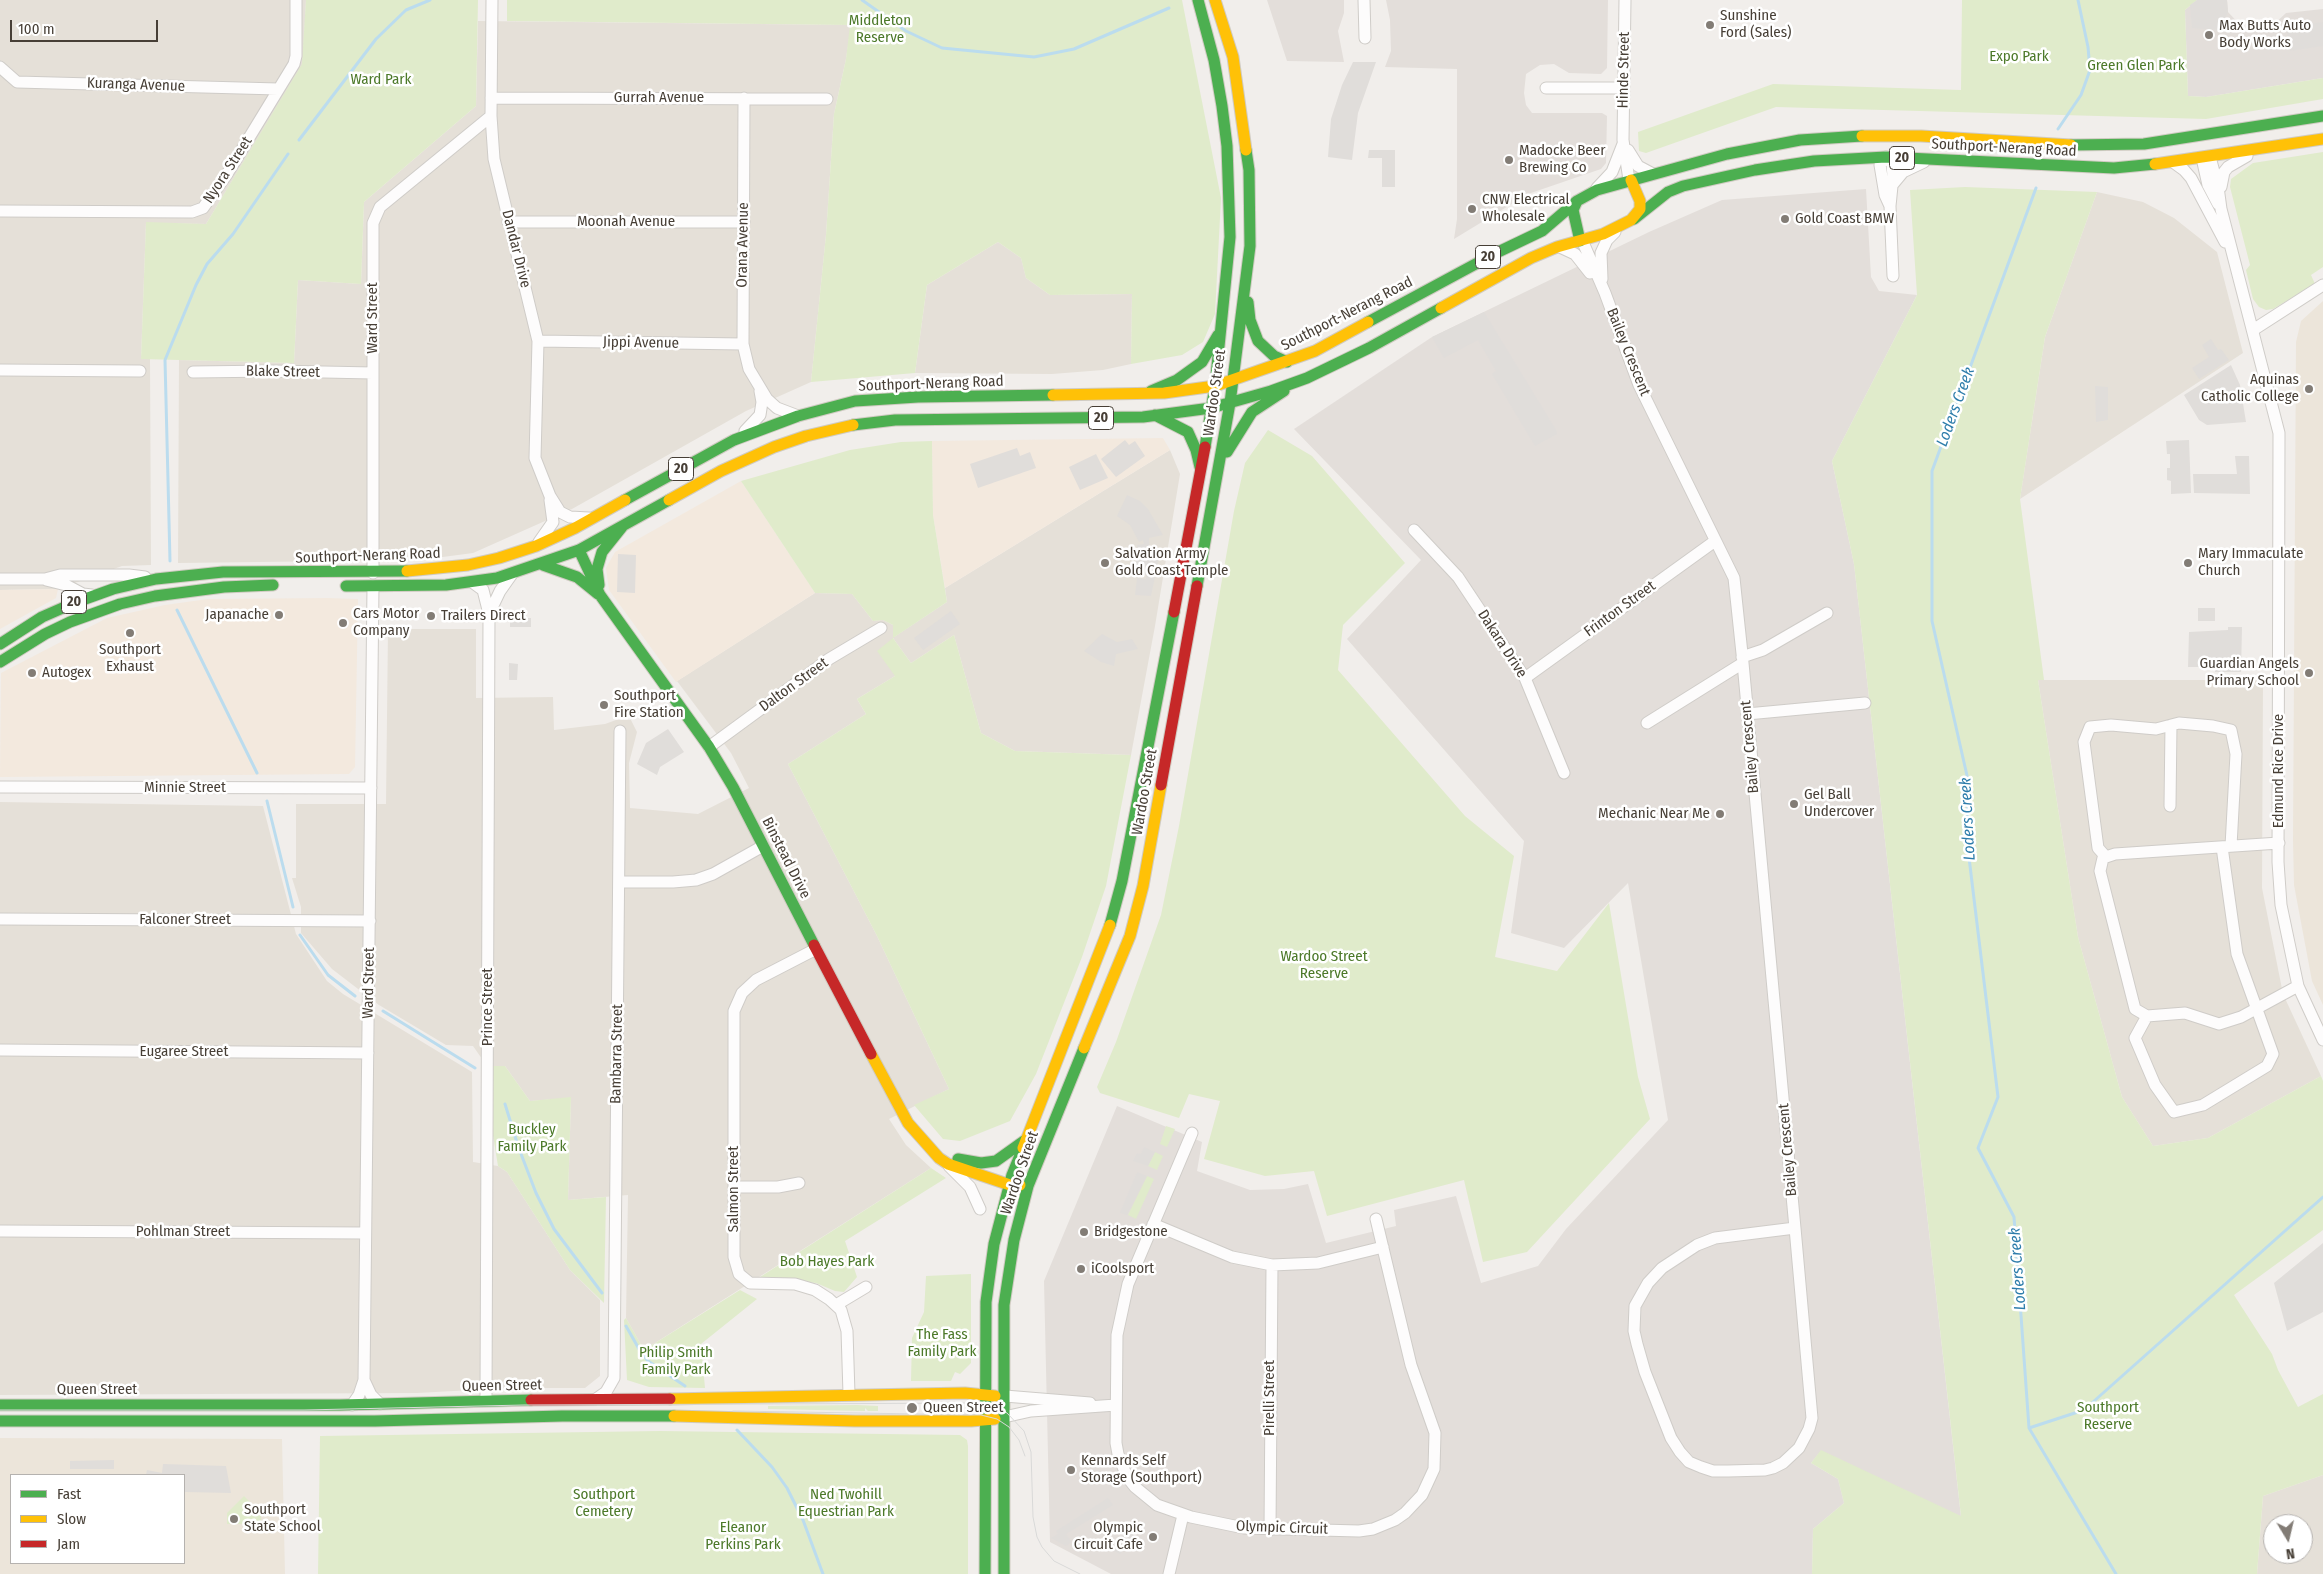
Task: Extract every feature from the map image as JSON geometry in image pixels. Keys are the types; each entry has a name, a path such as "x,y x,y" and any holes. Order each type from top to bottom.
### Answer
{"main road":[{"name":"Wardoo Street","path":"985,1574 987,1294 994,1244 1011,1180 1050,1084 1108,930 1122,881 1201,471 1215,386 1223,322 1230,236 1227,146 1214,60 1198,0"},
{"name":"Wardoo Street","path":"1004,1574 1004,1305 1014,1240 1028,1186 1130,936 1143,886 1230,403 1250,246 1248,150 1233,57 1215,0"},
{"name":"Southport-Nerang Road","path":"1630,180 1727,154 1776,144 1849,136 2100,145 2144,144 2202,137 2323,116"},
{"path":"1886,158 1887,136"},
{"path":"2202,137 2206,157"},
{"name":"Southport-Nerang Road","path":"1634,219 1668,192 1683,186 1755,170 1805,162 1886,158 2114,168 2172,162 2323,139"},
{"path":"1630,180 1640,201 1640,209 1634,219"},
{"name":"20","path":"1577,201 1590,194 1630,180"},
{"path":"1577,201 1573,210 1581,240"},
{"name":"Southport-Nerang Road","path":"156,579 224,572 373,573 424,571 468,565 505,556 540,544 595,517 734,440 798,416 846,403 882,398 1144,393 1215,386 1315,351 1496,253 1542,232 1577,201"},
{"name":"20","path":"1581,240 1622,226 1634,219"},
{"name":"Southport-Nerang Road","path":"335,586 420,587 472,582 512,574 543,565 579,550 721,471 774,447 846,427 895,420 1133,418 1211,408 1230,403 1307,378 1369,348 1531,258 1557,247 1581,240"},
{"path":"1245,283 1250,320 1258,341 1274,356 1287,362"},
{"path":"1144,393 1177,380 1202,362 1215,343 1223,322"},
{"path":"1219,468 1231,443 1252,412 1307,378"},
{"path":"1155,416 1176,424 1188,432 1196,450 1201,471"},
{"name":"Binstead Drive","path":"600,595 597,570 602,552 622,527"},
{"path":"540,544 569,543 579,550"},
{"name":"Binstead Drive","path":"579,550 600,595 709,747 733,787 896,1103 908,1122 927,1145 942,1160 952,1166 1011,1180"},
{"name":"Binstead Drive","path":"543,565 577,577 600,595"},
{"name":"20","path":"0,644 42,618 93,595 156,579"},
{"name":"Southport-Nerang Road","path":"100,610 154,596 224,586 287,585"},
{"name":"20","path":"0,662 45,634 100,610"},
{"name":"Binstead Drive","path":"958,1159 981,1163 996,1161 1007,1155 1027,1138"},
{"name":"Binstead Drive","path":"927,1145 940,1153 1011,1180"},
{"path":"1011,1180 1028,1186"},
{"name":"Queen Street","path":"0,1405 352,1405 486,1400 778,1398 849,1394 965,1393 1004,1396"},
{"name":"Queen Street","path":"0,1422 355,1421 562,1416 729,1416 855,1421 986,1420 1004,1418"}],"street":[{"name":"Nyora Street","path":"0,211 192,212 203,208 227,174 278,89 291,71 296,56 296,0"},
{"name":"Dandar Drive","path":"492,0 491,116 494,159 538,341 539,386 535,458 550,496 564,515 580,518 595,517"},
{"path":"1364,0 1365,38"},
{"name":"Hinde Street","path":"1625,0 1624,140 1630,180"},
{"name":"Kuranga Avenue","path":"0,66 17,82 278,89"},
{"path":"1546,88 1623,88"},
{"name":"Gurrah Avenue","path":"491,98 744,98 827,100"},
{"name":"Orana Avenue","path":"734,440 760,415 762,402 759,390 749,369 743,344 744,98"},
{"name":"Ward Street","path":"373,573 373,223 380,207 491,116"},
{"name":"Hinde Street","path":"1624,140 1638,166 1653,174"},
{"name":"Hinde Street","path":"1590,194 1612,172 1624,140"},
{"name":"Edmund Rice Drive","path":"2267,148 2238,160 2228,167 2222,179 2221,205 2279,433 2279,843 2281,905 2298,986 2323,1040"},
{"name":"Edmund Rice Drive","path":"2206,157 2208,184 2221,205"},
{"path":"1890,206 1885,195 1880,165 1886,158 1892,164 1893,184 1890,206 1892,276"},
{"path":"1893,184 1910,167 1932,160"},
{"name":"Edmund Rice Drive","path":"2172,162 2184,170 2191,178 2234,259"},
{"name":"Moonah Avenue","path":"508,222 744,222"},
{"name":"Bailey Crescent","path":"1605,293 1600,261 1601,253 1608,240 1622,226"},
{"name":"Bailey Crescent","path":"1581,240 1605,293 1640,385 1734,578 1795,1228 1812,1418 1809,1429 1799,1448 1782,1463 1773,1468 1765,1470 1713,1471 1689,1462 1671,1438 1645,1372 1634,1332 1635,1306 1648,1283 1662,1268 1697,1245 1715,1238 1795,1228"},
{"path":"1557,247 1566,248 1575,254 1605,293"},
{"path":"2253,330 2323,285"},
{"name":"Jippi Avenue","path":"538,341 743,344"},
{"path":"0,370 140,371"},
{"name":"Blake Street","path":"193,372 274,371 373,374"},
{"name":"Orana Avenue","path":"759,390 774,406 798,416"},
{"name":"Dandar Drive","path":"540,544 553,522 550,496"},
{"name":"Dakara Drive","path":"1414,530 1458,577 1525,678 1564,773"},
{"name":"Frinton Street","path":"1525,678 1715,541"},
{"name":"Prince Street","path":"490,614 500,591 512,574"},
{"path":"0,579 45,579 60,575 129,575 156,579"},
{"path":"84,575 93,586 93,595 100,610"},
{"path":"45,579 66,585 83,594 93,595"},
{"name":"Prince Street","path":"472,582 483,590 490,614 486,1400"},
{"name":"Ward Street","path":"352,1405 359,1395 364,1380 373,586"},
{"path":"1647,723 1742,660 1827,613"},
{"name":"Dalton Street","path":"709,747 830,659 881,628"},
{"path":"1747,714 1865,703"},
{"path":"2106,857 2098,848 2084,742 2090,727 2111,725 2156,729 2180,723 2213,726 2231,730 2236,754 2226,846 2237,954 2273,1054 2268,1066 2203,1105 2174,1112 2155,1085 2135,1038 2147,1016"},
{"path":"2170,806 2171,725"},
{"name":"Bambarra Street","path":"614,1378 620,731"},
{"name":"Minnie Street","path":"0,787 370,788"},
{"path":"2279,843 2116,854 2103,858 2100,871 2135,1009 2147,1016 2185,1013 2219,1024 2241,1017 2298,986"},
{"path":"619,882 696,880 713,874 763,846"},
{"name":"Falconer Street","path":"0,919 370,921"},
{"name":"Salmon Street","path":"816,949 756,980 742,993 734,1011 734,1258 739,1274 750,1283 802,1286 815,1290 841,1310 847,1330 849,1394"},
{"name":"Eugaree Street","path":"0,1050 368,1053"},
{"name":"Olympic Circuit","path":"1192,1133 1128,1284 1118,1335 1111,1405 1121,1464 1127,1477 1144,1497 1157,1505 1183,1515 1224,1526 1270,1530 1373,1529 1395,1520 1405,1513 1422,1495 1431,1480 1436,1457 1435,1433 1411,1365 1376,1219"},
{"name":"Binstead Drive","path":"942,1160 970,1187 980,1209"},
{"path":"734,1187 778,1188 799,1182"},
{"path":"1154,1224 1232,1257 1272,1265 1318,1262 1384,1247"},
{"name":"Pohlman Street","path":"0,1231 365,1233"},
{"name":"Pirelli Street","path":"1270,1530 1272,1265"},
{"path":"836,1305 866,1286"},
{"path":"594,1399 604,1394 614,1378 624,1394 632,1399"},
{"path":"364,1380 371,1394 380,1404"},
{"path":"1004,1396 1111,1405"},
{"path":"1004,1418 1031,1411 1070,1410 1111,1405"},
{"path":"1169,1574 1183,1515"},
{"path":"1175,1548 1176,1574"}],"shaded area":[{"path":"0,0 306,0 303,64 206,224 146,223 141,359 150,359 151,565 122,566 58,589 0,590"},
{"path":"1267,0 1344,0 1344,13 1338,31 1344,62 1287,61"},
{"path":"1386,0 1608,0 1607,68 1601,74 1569,73 1554,64 1540,65 1526,74 1524,93 1526,105 1532,113 1602,113 1607,116 1606,163 1601,169 1528,194 1454,239 1457,219 1457,69 1385,67 1391,51 1390,20"},
{"path":"2197,0 2227,0 2228,12 2244,29 2272,26 2286,13 2323,9 2323,78 2206,97 2188,96 2185,10"},
{"path":"2197,0 2227,0 2228,12 2219,30 2192,28 2190,5"},
{"path":"478,21 851,25 834,114 826,235 811,382 746,411 572,509 473,553 420,560 178,563 179,360 294,363 298,280 361,284 364,202 476,106"},
{"path":"2323,22 2323,46 2290,51 2286,26"},
{"path":"1353,62 1376,62 1358,113 1352,160 1328,157 1331,119 1342,85"},
{"path":"1369,150 1395,150 1395,187 1382,187 1382,158 1368,158"},
{"path":"1866,189 1871,277 1879,291 1917,295 1832,461 1854,564 1961,1517 1821,1451 1811,1463 1838,1479 1844,1503 1813,1529 1812,1574 1111,1574 1050,1542 1044,1281 1117,1106 1202,1142 1197,1171 1250,1190 1284,1189 1308,1184 1326,1243 1396,1226 1394,1210 1456,1196 1481,1283 1538,1266 1566,1229 1668,1120 1628,883 1564,948 1511,933 1524,841 1347,639 1421,560 1294,429 1432,337 1649,232 1722,200"},
{"path":"2097,192 2143,202 2174,218 2217,252 2243,353 2020,499 2045,337"},
{"path":"998,242 1021,258 1026,278 1050,295 1132,294 1131,364 1103,370 1052,374 915,373 927,285"},
{"name":"Guardian Angels Primary School","path":"2323,301 2323,1005 2312,981 2294,885 2293,840 2296,342 2301,321"},
{"path":"1484,312 1556,430 1557,434 1535,446 1492,374 1496,371 1478,340 1444,358 1432,337"},
{"path":"2211,339 2218,350 2221,349 2229,360 2199,379 2192,368 2209,357 2202,345"},
{"path":"2231,365 2240,385 2246,422 2207,425 2199,420 2184,395"},
{"path":"2095,386 2108,387 2108,420 2096,422"},
{"path":"1163,438 1170,450 945,588 933,515 932,441"},
{"path":"1125,440 1129,445 1135,441 1145,456 1116,477 1101,459"},
{"path":"2189,440 2191,493 2171,494 2171,481 2167,480 2167,468 2170,468 2170,454 2167,454 2166,441"},
{"path":"1017,448 1020,456 1030,452 1036,468 978,488 970,464"},
{"path":"1170,450 1180,474 1131,755 1015,751 981,733 954,635 911,663 893,638 895,676 857,699 866,714 788,764 877,936 949,1089 889,1119 906,1145 931,1168 644,1350 626,1318 628,1195 568,1200 571,1098 530,1101 505,1066 487,1066 473,1046 446,1045 379,1005 332,969 301,933 301,907 292,878 296,878 296,804 386,804 388,629 476,629 476,698 553,697 554,730 605,724 616,720 631,720 637,732 629,763 630,808 698,814 749,788 731,753 677,681 815,593 852,594 873,621 883,620 893,625 894,637 947,602 945,588"},
{"path":"1096,454 1108,478 1080,490 1069,467"},
{"path":"2235,456 2249,456 2250,494 2194,493 2193,474 2237,474"},
{"path":"741,481 815,593 676,682 609,590 606,568 615,552"},
{"path":"1127,495 1140,501 1148,509 1163,535 1149,538 1150,551 1160,552 1151,596 1135,595 1137,578 1146,579 1146,575 1135,574 1137,545 1144,544 1143,540 1139,542 1130,525 1117,516"},
{"path":"618,554 636,555 635,593 617,592"},
{"path":"58,589 56,598 0,629 0,590"},
{"path":"208,599 358,599 355,767 349,774 0,777 1,673 107,618 165,605"},
{"path":"2198,608 2215,608 2215,621 2198,621"},
{"path":"951,611 960,624 923,650 914,638"},
{"path":"510,618 531,618 531,627 510,627"},
{"path":"2228,627 2242,627 2241,672 2215,672 2215,667 2188,667 2189,632 2228,630"},
{"path":"1102,634 1117,642 1132,639 1138,649 1116,654 1114,666 1101,662 1084,651"},
{"path":"509,663 518,664 517,680 509,680"},
{"path":"2038,680 2263,680 2262,888 2283,994 2321,1076 2208,1138 2153,1146 2122,1097 2078,937"},
{"path":"668,729 684,752 660,767 657,775 637,764 646,743"},
{"path":"0,802 263,806 296,934 327,981 343,994 472,1072 473,1162 498,1166 507,1172 570,1270 600,1300 600,1376 585,1388 509,1388 417,1393 0,1395"},
{"path":"1144,1147 1155,1152 1148,1166 1133,1161 1137,1153 1141,1154"},
{"path":"1137,1172 1147,1176 1127,1215 1120,1213"},
{"path":"2323,1243 2323,1312 2287,1331 2274,1283"},
{"name":"Southport State School","path":"0,1438 282,1439 285,1574 0,1574"},
{"path":"114,1460 114,1469 70,1469 70,1461"},
{"path":"163,1464 226,1466 231,1493 185,1492 185,1474 146,1474 147,1470 162,1473"},
{"path":"2323,1475 2323,1574 2257,1574 2263,1496"},
{"path":"1108,1498 1113,1505 1066,1534 1071,1542 1066,1546 1051,1538 1058,1534 1056,1531"},
{"path":"1132,1521 1140,1525 1120,1554 1112,1550"}],"green space":[{"name":"Ward Park","path":"306,0 478,0 476,106 364,202 361,284 298,280 294,363 141,359 146,222 206,224 302,64"},
{"name":"Middleton Reserve","path":"507,0 1182,0 1221,198 1215,314 1203,342 1182,355 1131,364 1132,294 1050,295 1026,278 1021,258 998,242 927,285 915,373 811,382 826,235 834,114 846,59 850,25 507,21"},
{"path":"1962,0 2197,0 2185,10 2188,96 2206,97 2323,78 2323,99 2206,119 1776,107 1646,153 1639,151 1638,132 1773,84 1961,90"},
{"path":"2323,152 2323,267 2311,275 2315,284 2273,309 2266,310 2259,307 2253,299 2246,270 2250,265 2230,187 2231,179 2253,163"},
{"name":"Southport Reserve","path":"1965,187 2097,192 2045,337 2020,499 2044,680 2038,680 2078,937 2122,1097 2153,1146 2208,1138 2321,1076 2323,1081 2323,1230 2234,1295 2272,1354 2278,1370 2298,1407 2323,1394 2323,1475 2263,1496 2257,1574 1812,1574 1813,1529 1844,1503 1838,1479 1811,1463 1821,1450 1961,1516 1854,564 1832,461 1917,295 1910,190"},
{"name":"Wardoo Street Reserve","path":"1268,430 1312,456 1405,563 1343,625 1338,670 1465,816 1514,856 1495,957 1557,971 1609,903 1638,1077 1650,1119 1527,1252 1483,1262 1464,1180 1327,1216 1314,1171 1265,1176 1204,1159 1220,1101 1189,1094 1179,1118 1100,1093 1097,1087 1116,1042 1161,915 1179,826 1234,511 1245,463"},
{"path":"932,441 933,515 947,602 893,638 893,625 883,620 873,621 852,594 815,593 741,481 850,450 901,442"},
{"path":"954,635 981,733 1015,751 1131,755 1106,886 1082,957 1036,1074 1010,1121 960,1141 943,1139 914,1105 949,1089 877,936 788,764 866,714 857,699 895,676 877,651 893,638 911,663"},
{"name":"Buckley Family Park","path":"487,1066 505,1066 530,1101 571,1097 568,1200 606,1197 604,1303 570,1270 507,1172 498,1166 486,1093"},
{"path":"1166,1126 1175,1129 1167,1147 1160,1144"},
{"path":"1155,1152 1163,1156 1157,1170 1148,1166"},
{"name":"Bob Hayes Park","path":"931,1168 946,1178 845,1241 857,1277 844,1292 835,1291 816,1283 760,1277"},
{"path":"1147,1176 1154,1179 1136,1219 1128,1215"},
{"name":"The Fass Family Park","path":"971,1274 971,1363 960,1374 955,1372 951,1381 911,1381 912,1338 924,1312 926,1276"},
{"name":"Philip Smith Family Park","path":"740,1290 757,1299 701,1344 705,1388 649,1387 627,1380 624,1320 626,1318 644,1350"},
{"path":"768,1406 878,1406 878,1411 868,1411 865,1408 865,1411 768,1409"},
{"path":"660,1431 960,1435 967,1440 968,1446 968,1574 318,1574 320,1436"},
{"path":"244,1496 261,1513 261,1524 227,1524 227,1513"}],"waterway":[{"path":"299,140 376,39 406,10 430,0"},
{"path":"862,0 906,31 942,48 1034,57 1074,49 1169,8"},
{"path":"2058,129 2081,95 2090,70 2088,47 2078,0"},
{"path":"170,561 165,360 196,285 207,264 233,234 288,154"},
{"name":"Loders Creek","path":"2036,188 1932,471 1932,621 1968,780 1967,841 1998,1097 1978,1148 2014,1217 2029,1428 2116,1574"},
{"path":"177,610 257,773"},
{"path":"267,801 293,907"},
{"path":"300,935 328,975 355,996"},
{"path":"383,1011 475,1068"},
{"path":"505,1104 518,1146 536,1193 554,1229 602,1293"},
{"name":"Loders Creek","path":"2029,1428 2084,1410 2323,1197"},
{"path":"626,1326 648,1361 685,1386"},
{"path":"737,1430 772,1467 787,1488 803,1520 823,1574"}],"tram line":[{"path":"0,1410 304,1410 524,1405 981,1403 996,1407 1007,1413 1024,1431 1031,1452 1033,1517 1037,1537 1042,1547 1054,1561 1080,1574"},
{"path":"733,1411 981,1415 997,1419 1009,1427 1019,1440 1025,1456"}],"traffic: fast":[{"path":"1198,0 1214,60 1222,106 1227,146 1230,237 1215,386 1205,447"},
{"path":"2071,145 2144,144 2323,116"},
{"path":"1368,322 1496,253 1542,231 1577,201 1597,190 1727,154 1800,140 1862,136"},
{"path":"1197,586 1230,403 1250,246 1249,170 1246,150"},
{"path":"1634,219 1668,192 1683,186 1755,170 1814,161 1886,157 2114,168 2155,164"},
{"path":"1577,201 1573,210 1580,241"},
{"path":"1248,302 1250,320 1258,341 1274,356 1287,362"},
{"path":"853,425 895,420 1143,417 1211,408 1271,391 1307,378 1369,348 1441,308"},
{"path":"1151,391 1177,380 1202,362 1218,335"},
{"path":"1227,452 1252,412 1284,391"},
{"path":"625,500 734,440 798,416 855,401 918,397 1053,395"},
{"path":"1155,415 1188,432 1196,450 1200,467"},
{"path":"346,586 446,585 497,578 579,550 669,500"},
{"path":"599,585 597,569 602,552 622,527"},
{"path":"579,550 600,595 709,747 733,787 814,945"},
{"path":"543,565 577,577 598,594"},
{"path":"0,644 42,617 74,603 113,589 156,579 223,572 407,571"},
{"path":"0,662 45,634 70,622 120,604 155,596 224,587 273,585"},
{"path":"1110,925 1122,881 1174,612"},
{"path":"1004,1574 1004,1305 1014,1240 1028,1186 1084,1048"},
{"path":"958,1159 981,1163 996,1161 1024,1141"},
{"path":"985,1574 986,1302 994,1244 1012,1175 1023,1148"},
{"path":"0,1405 340,1405 531,1400"},
{"path":"0,1421 375,1421 562,1416 674,1416"}],"traffic: slow":[{"path":"1215,0 1233,57 1246,150"},
{"path":"1862,136 1921,136 2071,145"},
{"path":"2155,164 2323,139"},
{"path":"1441,308 1531,258 1557,247 1603,234 1631,220 1640,209 1640,201 1631,180"},
{"path":"1053,395 1164,393 1215,386 1315,351 1368,322"},
{"path":"669,500 721,471 774,447 806,436 853,425"},
{"path":"407,571 468,565 499,558 536,546 575,528 625,500"},
{"path":"1084,1048 1130,936 1143,886 1161,785"},
{"path":"1023,1148 1110,925"},
{"path":"871,1054 908,1123 939,1158 948,1164 1010,1185 1020,1185"},
{"path":"670,1399 965,1393 995,1396"},
{"path":"674,1416 855,1421 971,1421 995,1419"}],"traffic: jam":[{"path":"1174,612 1205,447"},
{"path":"1161,785 1197,586"},
{"path":"814,945 871,1054"},
{"path":"531,1400 670,1399"}],"place":[{"name":"Sunshine Ford (Sales)","path":"1710,25"},
{"name":"Max Butts Auto Body Works","path":"2209,35"},
{"name":"Madocke Beer Brewing Co","path":"1509,160"},
{"name":"CNW Electrical Wholesale","path":"1472,209"},
{"name":"Gold Coast BMW","path":"1785,219"},
{"name":"Aquinas Catholic College","path":"2309,389"},
{"name":"Salvation Army Gold Coast Temple","path":"1105,563"},
{"name":"Mary Immaculate Church","path":"2188,563"},
{"name":"Japanache","path":"279,615"},
{"name":"Trailers Direct","path":"431,616"},
{"name":"Cars Motor Company","path":"343,623"},
{"name":"Southport Exhaust","path":"130,633"},
{"name":"Autogex","path":"32,673"},
{"name":"Guardian Angels Primary School","path":"2309,673"},
{"name":"Southport Fire Station","path":"604,705"},
{"name":"Gel Ball Undercover","path":"1794,804"},
{"name":"Mechanic Near Me","path":"1720,814"},
{"name":"Bridgestone","path":"1084,1232"},
{"name":"iCoolsport","path":"1081,1269"},
{"name":"Queen Street","path":"912,1408"},
{"name":"Kennards Self Storage (Southport)","path":"1071,1470"},
{"name":"Southport State School","path":"234,1519"},
{"name":"Olympic Circuit Cafe","path":"1153,1537"}],"park label":[{"name":"Expo Park","path":"2019,57"},
{"name":"Green Glen Park","path":"2136,66"},
{"name":"Southport Cemetery","path":"604,1504"},
{"name":"Ned Twohill Equestrian Park","path":"846,1504"},
{"name":"Eleanor Perkins Park","path":"743,1536"}]}
